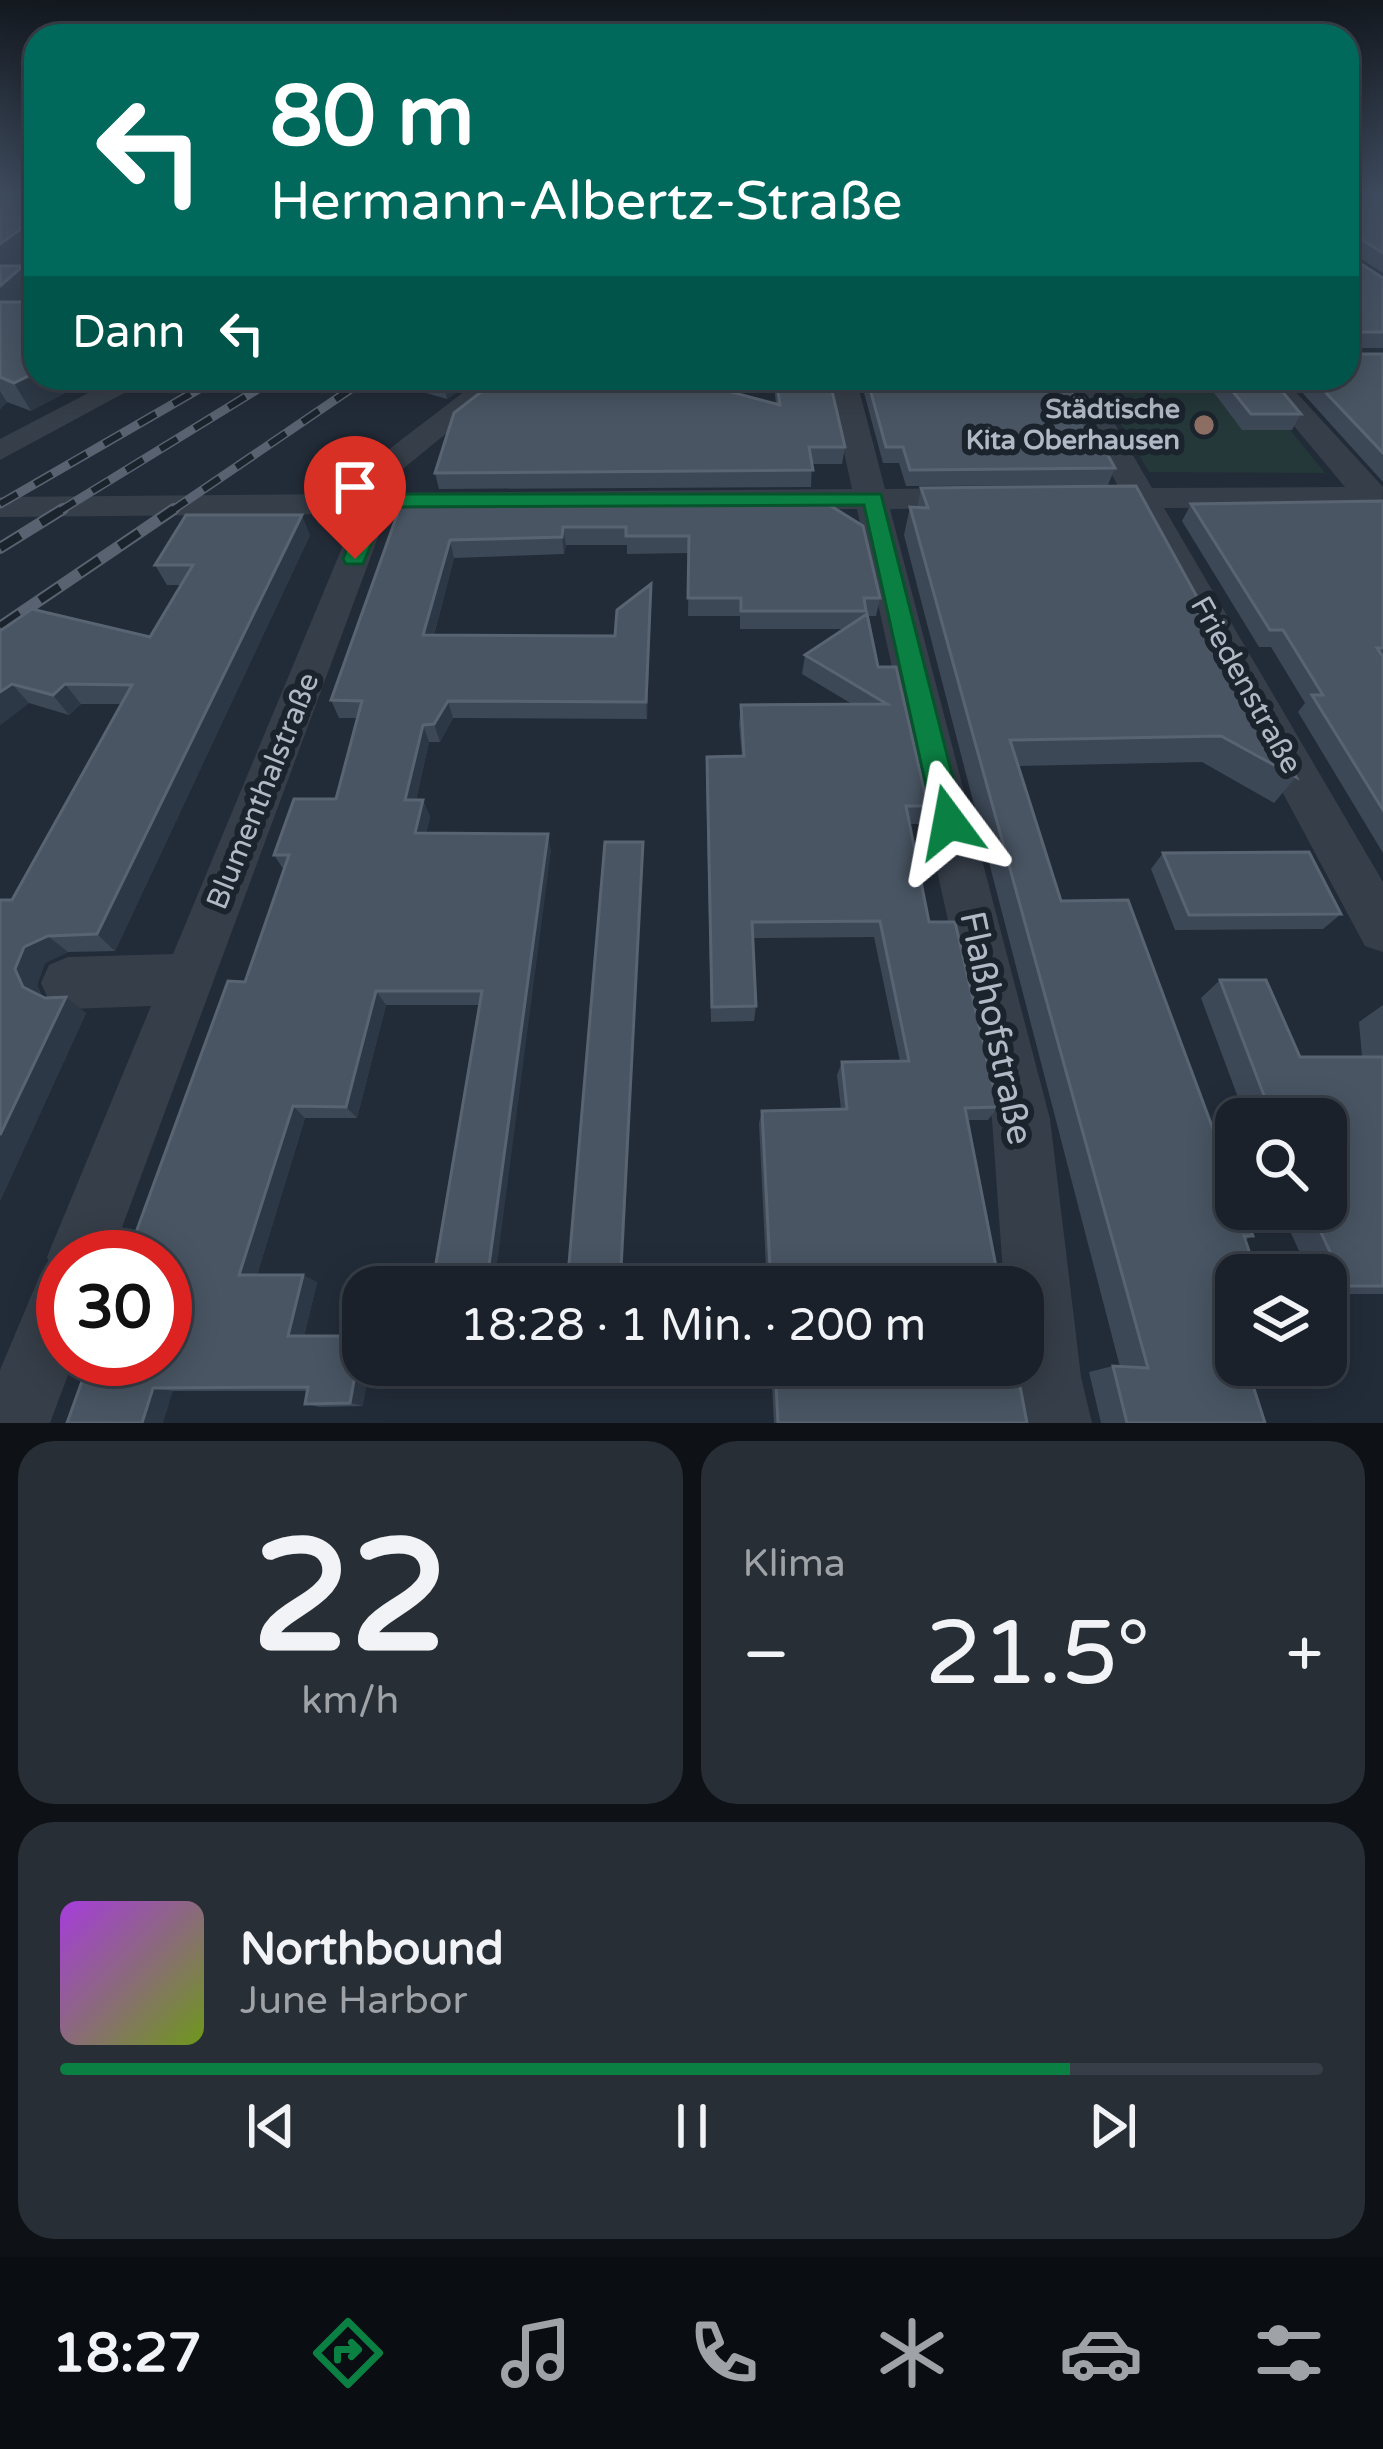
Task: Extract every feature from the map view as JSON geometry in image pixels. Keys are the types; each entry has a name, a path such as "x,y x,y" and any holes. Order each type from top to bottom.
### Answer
{"street":[{"path":"0,451 115,390"},
{"name":"Blumenthalstraße","path":"90,1230 370,518 363,489 369,476 484,390"},
{"name":"Flaßhofstraße","path":"845,390 1021,1119 1046,1377 1056,1423"},
{"name":"Friedenstraße","path":"1081,390 1383,929"},
{"path":"1279,390 1379,502"},
{"path":"0,507 367,500 1007,498"},
{"path":"1052,498 1379,502"},
{"path":"68,983 188,979"},
{"path":"14,1423 36,1367"}],"shaded area":[{"name":"Städtische Kita Oberhausen","path":"1101,390 1258,390 1325,473 1149,472"}],"building":[{"path":"1359,263 1383,278 1383,332 1359,332"},
{"path":"0,266 23,266 0,286"},
{"path":"0,302 24,302 24,378 14,383 0,377"},
{"path":"1359,354 1383,354 1383,453 1323,390 1359,390"},
{"path":"484,390 723,390 780,405 778,390 832,390 845,447 809,447 813,470 435,473 454,413"},
{"path":"870,390 1072,390 1115,468 910,470 903,447 886,447"},
{"path":"1232,390 1281,390 1301,414 1251,414"},
{"path":"1136,486 1296,777 1221,736 1010,740 1061,901 1128,900 1215,1134 1215,1230 1251,1230 1253,1236 1244,1236 1250,1254 1215,1254 1215,1386 1253,1386 1265,1423 1127,1423 1113,1366 1148,1368 910,507 928,508 921,488"},
{"path":"818,498 863,526 880,598 864,598 866,611 741,611 741,598 688,598 689,536 626,536 626,527 563,527 562,537 450,540 423,635 615,636 617,610 651,584 646,702 448,701 434,724 423,725 405,800 423,800 415,833 548,834 489,1266 436,1266 482,991 376,991 346,1107 293,1106 239,1275 303,1275 288,1336 342,1336 342,1386 353,1386 350,1403 305,1404 308,1387 153,1388 142,1423 67,1423 80,1386 192,1386 192,1230 137,1230 228,981 245,982 289,855 274,855 294,799 336,799 362,701 331,700 401,504"},
{"path":"1383,501 1383,648 1377,648 1383,657 1383,810 1312,695 1323,695 1283,630 1270,630 1191,504"},
{"path":"186,515 302,515 97,934 48,936 24,947 15,969 23,987 45,998 66,997 0,1135 0,900 12,900 132,685 65,684 53,695 12,684 0,692 0,631 32,609 150,637 193,565 155,565"},
{"path":"867,614 878,667 896,667 928,806 906,806 929,922 955,922 998,1107 965,1108 996,1266 770,1266 762,1111 847,1109 842,1062 909,1061 880,921 752,922 756,1006 712,1007 707,757 744,756 741,705 887,704 805,655"},
{"path":"605,842 643,842 621,1266 569,1266"},
{"path":"1309,852 1341,914 1189,915 1163,853"},
{"path":"1220,980 1266,980 1300,1057 1383,1057 1383,1286 1347,1286 1347,1254 1331,1254 1320,1230 1347,1230 1347,1098 1265,1098"},
{"path":"776,1386 1020,1386 1027,1423 778,1423"}],"railway":[{"path":"0,259 11,257"},
{"path":"0,504 197,390"},
{"path":"58,512 256,390"},
{"path":"170,512 349,390"},
{"path":"0,548 63,509"},
{"path":"0,627 174,509"}],"place":[{"name":"Städtische Kita Oberhausen","path":"1204,425"}],"route":[{"path":"355,559 370,518 367,500 873,499 949,822"}]}
